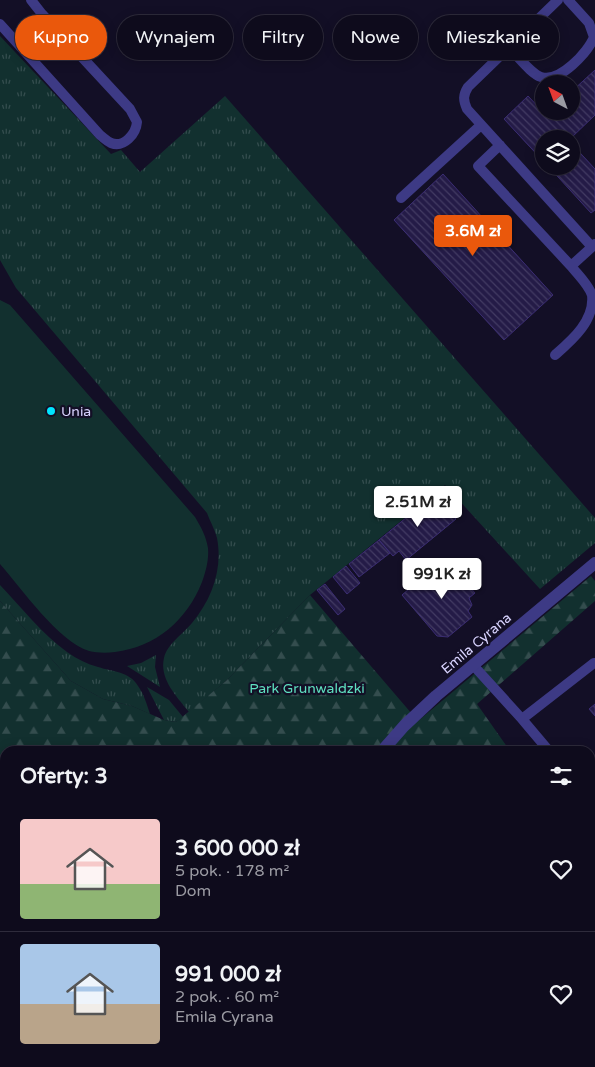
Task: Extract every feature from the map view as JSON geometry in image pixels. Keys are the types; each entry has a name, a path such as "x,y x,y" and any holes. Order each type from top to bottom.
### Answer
{"street":[{"name":"Emila Cyrana","path":"386,746 404,726 436,696 595,563"}],"lane":[{"path":"0,24 100,135 113,144 119,144 130,138 135,132 137,122 130,109 31,0"},
{"path":"543,15 558,0"},
{"path":"521,60 535,74 542,78 554,77 586,51 594,37 589,24 568,0"},
{"path":"496,60 464,93 467,109 593,245 571,266"},
{"path":"401,198 482,125"},
{"path":"500,145 478,166 571,266 592,296 594,307 590,319 583,330 555,355"},
{"path":"522,719 594,663"},
{"path":"473,665 545,746"}],"green space":[{"path":"0,36 15,52 15,60 23,60 111,154 121,150 140,172 225,96 595,518 595,543 540,589 445,485 310,595 226,681 189,712 170,687 164,673 164,658 168,648 199,614 210,594 217,572 218,561 215,532 207,513 16,288 0,260"},
{"name":"Unia","path":"0,300 10,305 195,517 205,536 208,548 208,561 196,596 179,620 157,638 144,644 130,649 105,653 89,651 77,645 53,626 0,564"},
{"name":"Park Grunwaldzki","path":"591,576 595,581 595,601 477,704 506,746 0,746 0,601 71,681 103,699 132,706 164,720 176,722 226,681 310,595 418,721"},
{"path":"0,585 40,629 67,652 90,664 130,677 142,692 150,714 132,706 103,699 71,681 0,601"},
{"path":"156,655 155,667 160,687 127,666 141,663"},
{"path":"147,687 169,700 183,717 176,722 164,720"}],"building":[{"path":"595,70 595,115 579,130 535,130 535,152 504,119 528,96 535,103 535,120 580,120 580,84"},
{"path":"580,153 595,169 595,210 591,213 556,175 580,175"},
{"path":"443,174 553,295 504,340 394,220"},
{"path":"435,494 456,519 406,560 399,551 393,556 379,540"},
{"path":"379,540 390,553 359,577 349,564"},
{"path":"439,563 450,564 475,593 469,598 472,605 468,611 472,617 448,637 437,636 402,595"},
{"path":"346,566 360,583 347,594 333,577"},
{"path":"325,584 345,609 338,615 317,590"},
{"path":"595,704 595,716 589,709"}],"place":[{"name":"Unia","path":"51,411"}]}
